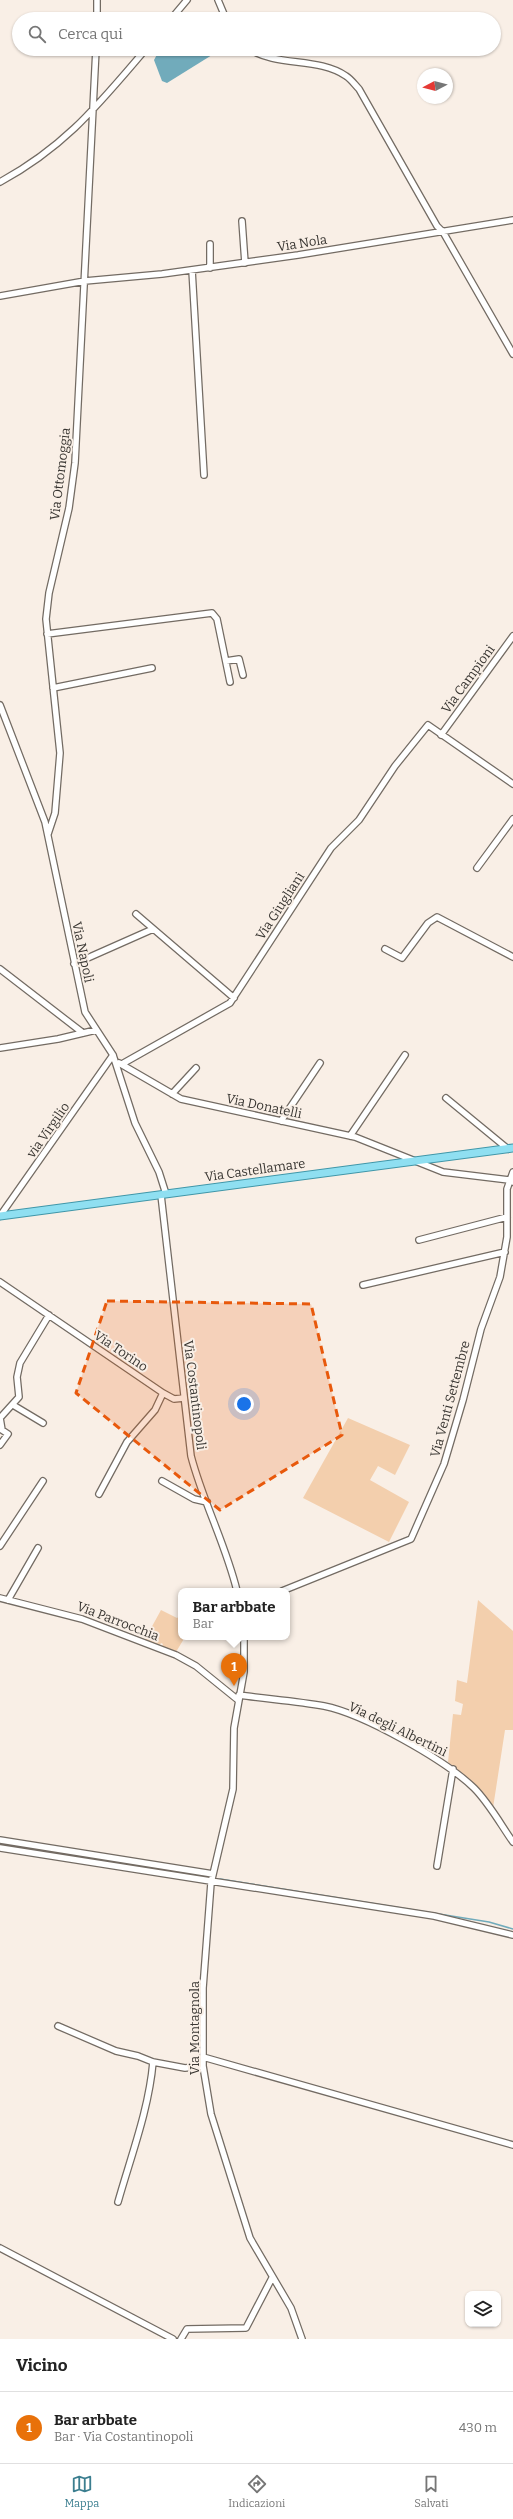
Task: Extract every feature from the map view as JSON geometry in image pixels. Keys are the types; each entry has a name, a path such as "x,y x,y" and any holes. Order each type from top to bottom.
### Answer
{"main road":[{"name":"Via Castellamare","path":"0,1216 510,1148"}],"street":[{"path":"97,12 98,0"},
{"path":"177,12 187,0"},
{"path":"218,0 223,12"},
{"name":"Via Ottomoggia","path":"48,834 55,813 60,753 47,634 48,604 69,508 75,464 85,281 91,114 95,56"},
{"path":"0,182 25,169 56,145 91,114 140,56"},
{"path":"260,56 328,68 346,76 359,89 437,226 443,232 513,354"},
{"name":"Via Nola","path":"0,296 85,281 245,263 513,220"},
{"path":"242,221 245,263"},
{"path":"210,244 210,268"},
{"path":"192,270 204,475"},
{"path":"47,634 212,613 217,619 230,682"},
{"name":"Via Campioni","path":"441,735 513,636"},
{"path":"226,661 239,659 243,674"},
{"path":"53,688 152,668"},
{"name":"Via Napoli","path":"0,705 48,834 85,1012 114,1058 135,1124 159,1172 164,1194"},
{"name":"Via Giugliani","path":"122,1064 230,1003 331,848 359,820 395,766 428,725 441,735"},
{"path":"441,735 513,784"},
{"path":"477,868 513,819"},
{"path":"136,914 234,998"},
{"path":"385,949 402,958 428,923 437,917 513,957"},
{"path":"74,964 153,929"},
{"path":"0,969 83,1033"},
{"path":"0,1048 96,1030"},
{"path":"350,1136 405,1056"},
{"name":"Via Donatelli","path":"114,1058 181,1098 350,1136 443,1172 511,1181"},
{"name":"via Virgilio","path":"0,1216 114,1058"},
{"path":"281,1121 320,1063"},
{"path":"172,1094 196,1068"},
{"path":"446,1098 510,1148"},
{"name":"Via Venti Settembre","path":"289,1588 411,1539 448,1451 464,1400 475,1350 492,1303 505,1252 507,1217 513,1172"},
{"name":"Via Costantinopoli","path":"164,1194 191,1456 221,1537 236,1588"},
{"path":"419,1240 507,1217"},
{"path":"363,1286 505,1252"},
{"name":"Via Torino","path":"0,1282 163,1393 174,1398 184,1398"},
{"path":"0,1445 8,1434 2,1430 0,1418 19,1397 17,1377 20,1363 49,1316"},
{"path":"99,1494 127,1442 155,1410 163,1393"},
{"path":"13,1405 43,1423"},
{"path":"162,1480 194,1499 207,1502"},
{"path":"0,1546 43,1481"},
{"path":"8,1600 38,1548"},
{"name":"Via Parrocchia","path":"0,1598 82,1619 176,1655 196,1666 239,1697"},
{"path":"239,1697 244,1672 244,1640"},
{"name":"Via degli Albertini","path":"239,1697 325,1706 362,1720 453,1769 476,1789 513,1842"},
{"name":"Via Montagnola","path":"239,1697 234,1728 232,1789 212,1881 204,1988 203,2066 211,2114 250,2238 272,2278 291,2308 302,2339"},
{"path":"438,1866 453,1769"},
{"path":"0,1840 213,1874"},
{"path":"0,1848 434,1916 513,1935"},
{"path":"58,2026 116,2051 138,2056 153,2062 185,2068 203,2066"},
{"path":"203,2057 513,2145"},
{"path":"118,2202 142,2120 152,2079 153,2062"},
{"path":"0,2248 173,2339"},
{"path":"181,2339 187,2329 246,2328 272,2278"}],"highlighted area":[{"path":"107,1301 311,1304 342,1435 220,1510 76,1393"}],"shaded area":[{"path":"348,1418 410,1445 395,1475 378,1466 370,1480 409,1502 389,1542 303,1498"},
{"path":"478,1600 513,1631 513,1730 505,1730 493,1808 463,1774 448,1762 453,1714 461,1715 463,1704 455,1701 457,1680 467,1683"},
{"path":"161,1610 178,1617 178,1640 183,1640 176,1652 162,1647 163,1644 161,1643 159,1646 144,1641"}],"water":[{"path":"156,56 210,56 167,83 162,81 154,60"}],"waterway":[{"path":"0,1845 208,1877"},
{"path":"220,1879 489,1922 513,1929"}],"place":[{"name":"Bar arbbate","path":"234,1686"}]}
